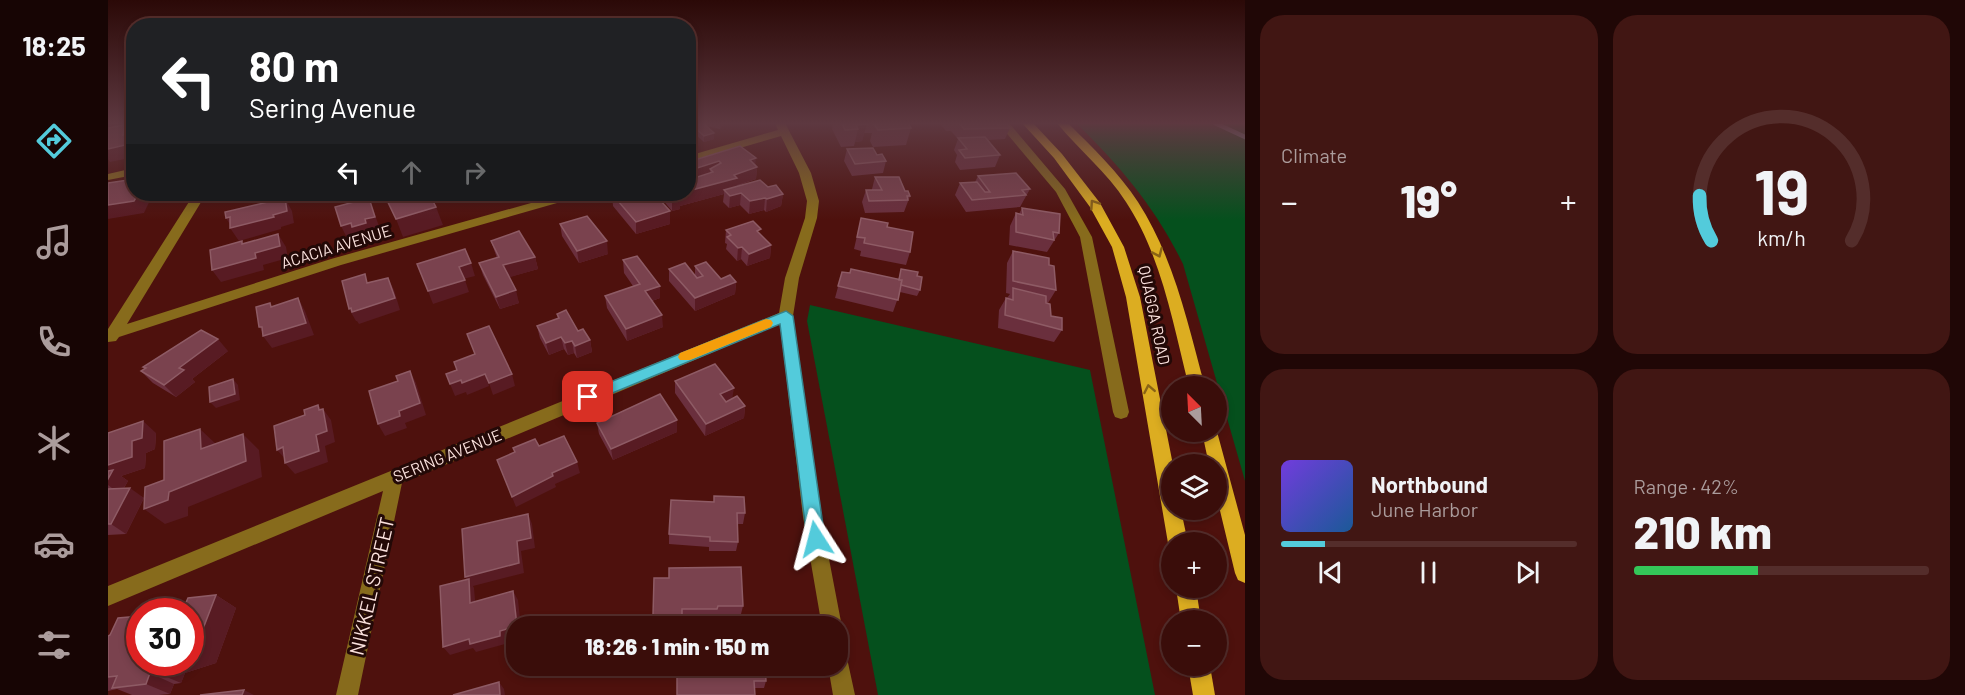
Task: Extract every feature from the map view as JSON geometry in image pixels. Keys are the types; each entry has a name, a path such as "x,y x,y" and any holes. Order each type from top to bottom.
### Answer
{"main road":[{"name":"QUAGGA ROAD","path":"1057,155 1096,206 1118,247 1133,297 1162,454"},
{"name":"QUAGGA ROAD","path":"1093,155 1116,180 1133,204 1161,258 1194,376"},
{"path":"1212,442 1245,573"},
{"path":"1201,676 1204,695"}],"street":[{"path":"795,155 813,201 811,218 792,278 786,316 812,517 830,616"},
{"path":"1031,155 1061,191 1086,237 1121,412"},
{"path":"108,177 126,173"},
{"path":"110,337 196,201"},
{"name":"ACACIA AVENUE","path":"110,337 336,262 550,201"},
{"name":"SERING AVENUE","path":"108,596 786,316"},
{"name":"NIKKEL STREET","path":"347,695 395,476"},
{"path":"840,676 844,695"}],"green space":[{"path":"1107,155 1245,155 1245,481 1227,418 1227,376 1215,376 1183,264 1161,224 1136,189"},
{"path":"810,305 1090,370 1155,695 878,695 807,321"}],"building":[{"path":"709,155 753,155 756,158 750,160 757,167 734,175 737,178 696,189 696,177 713,172 710,169 721,163 719,161 696,168 696,160"},
{"path":"850,155 883,155 886,161 855,164"},
{"path":"963,155 995,155 965,158"},
{"path":"1016,173 1030,189 1022,190 1026,195 972,200 960,183 977,182 985,192 990,192 978,176"},
{"path":"875,177 899,177 905,191 908,191 910,196 907,196 908,200 869,201 866,190 882,190"},
{"path":"126,180 126,201 134,201 108,205 108,183"},
{"path":"760,180 768,187 776,185 783,194 750,201 741,193 730,196 724,190"},
{"path":"272,201 285,201 287,211 273,215 274,217 230,228 230,217 226,218 225,212"},
{"path":"358,201 370,201 375,217 365,219 366,223 352,227 351,223 341,226 335,207"},
{"path":"387,201 433,201 436,207 396,219"},
{"path":"618,201 661,201 670,211 636,222"},
{"path":"1022,208 1060,214 1059,233 1053,232 1054,240 1016,232 1016,213 1023,215"},
{"path":"587,216 607,241 577,251 560,224"},
{"path":"861,218 888,223 887,227 913,232 910,252 864,243 865,238 857,237"},
{"path":"753,221 761,229 757,231 771,245 749,254 742,247 738,248 727,237 731,235 726,230"},
{"path":"519,231 535,257 503,265 516,290 496,297 479,263 499,257 491,241"},
{"path":"278,234 280,246 255,253 256,258 212,270 210,250"},
{"path":"465,249 471,263 459,267 465,280 428,291 417,264"},
{"path":"1013,251 1049,258 1049,265 1054,266 1056,290 1013,281"},
{"path":"637,256 660,286 645,291 662,315 626,329 605,296 640,284 623,260"},
{"path":"706,262 721,279 730,275 736,282 695,298 669,269 685,263 697,278 703,276 695,266"},
{"path":"851,269 902,280 898,300 838,286 842,272 850,273"},
{"path":"901,269 918,272 917,276 922,277 920,290 901,285 902,280 899,280"},
{"path":"365,274 367,283 388,278 395,298 352,312 351,308 349,309 342,281"},
{"path":"1013,288 1046,296 1046,303 1050,304 1051,316 1062,318 1062,330 1005,315 1006,298 1013,300"},
{"path":"298,298 306,323 263,336 256,307 270,303 271,307"},
{"path":"566,310 578,331 583,329 590,340 575,346 572,341 565,343 561,337 546,343 537,326 559,318 557,314"},
{"path":"489,326 512,374 489,383 485,374 462,383 461,380 450,384 446,374 457,370 454,362 475,354 467,334"},
{"path":"201,330 218,339 179,368 184,370 164,385 141,371 146,368 143,367"},
{"path":"715,364 734,388 720,394 726,402 737,396 745,406 706,424 675,381"},
{"path":"410,371 420,403 399,411 400,416 378,424 369,391 398,381 396,376"},
{"path":"233,379 235,394 210,402 209,387"},
{"path":"660,394 677,420 611,449 597,423"},
{"path":"318,405 319,410 323,409 327,431 316,435 319,451 285,463 283,447 277,450 274,426 305,415 304,410"},
{"path":"143,421 142,438 132,441 132,457 108,465 108,433"},
{"path":"200,429 201,449 243,434 246,461 169,492 168,500 144,509 145,487 164,480 164,441"},
{"path":"564,436 577,462 552,473 553,476 512,497 497,460 515,452 513,448 535,439 539,446"},
{"path":"130,488 111,524 108,524 108,489"},
{"path":"714,496 744,497 745,513 737,513 738,542 710,541 710,537 669,534 671,500 714,502"},
{"path":"528,514 531,538 517,541 519,563 465,577 462,529"},
{"path":"741,567 743,606 682,609 682,615 653,615 654,578 669,578 669,568"},
{"path":"469,579 470,603 513,591 516,616 506,616 506,629 500,631 500,636 470,644 469,639 443,647 440,586"},
{"path":"216,595 204,626 204,598 188,598"},
{"path":"126,617 126,676 149,676 146,684 112,688 117,676 108,677 108,636 118,618"},
{"path":"677,676 766,676 766,681 754,681 755,695 677,695"},
{"path":"499,682 500,695 453,695"},
{"path":"244,690 242,695 200,695"}],"slow traffic":[{"path":"685,357 766,323"}],"route":[{"path":"588,397 786,316 816,539"}]}
